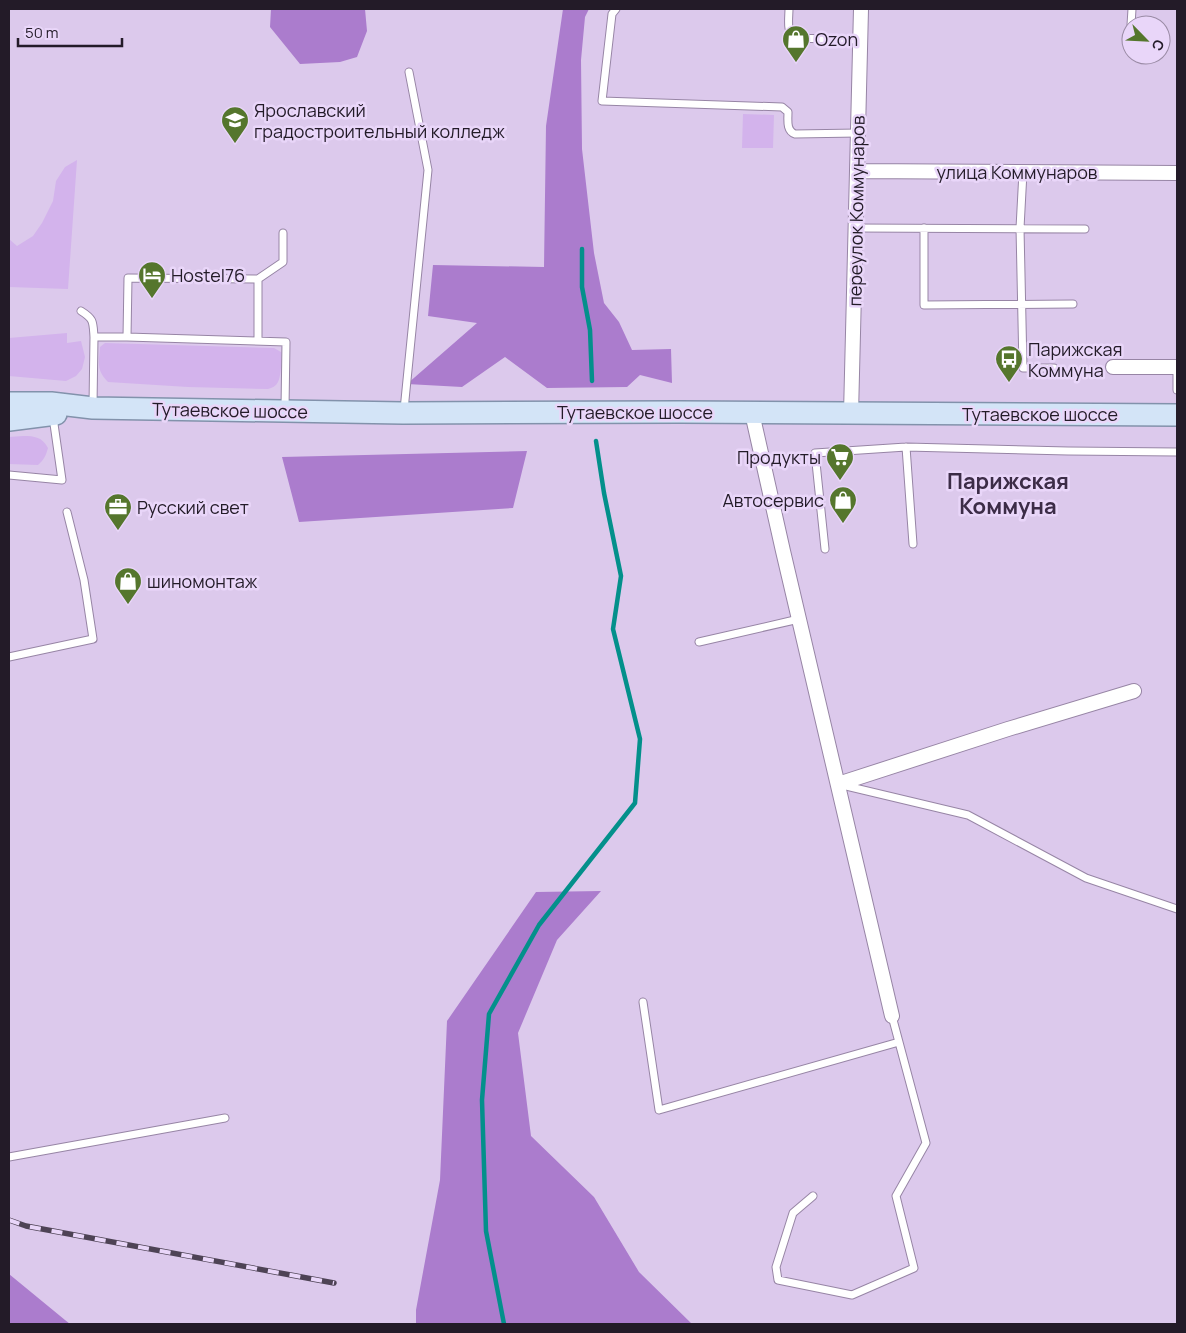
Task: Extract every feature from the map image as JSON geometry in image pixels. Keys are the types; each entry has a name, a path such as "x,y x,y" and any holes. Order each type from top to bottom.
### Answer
{"main road":[{"name":"Тутаевское шоссе","path":"9,403 52,409 1177,415"},
{"name":"Тутаевское шоссе","path":"9,420 52,409"}],"street":[{"name":"переулок Коммунаров","path":"851,414 861,9"},
{"name":"улица Коммунаров","path":"857,171 1177,173"},
{"path":"1113,367 1177,366"},
{"path":"752,413 892,1016"},
{"path":"838,784 1008,729 1134,691"}],"lane":[{"path":"616,9 612,14 602,101 782,106 788,112 789,130 791,133 858,133"},
{"path":"789,9 790,32 795,38 860,40"},
{"path":"403,412 428,170 410,72"},
{"path":"1023,172 1020,228 1023,368 1054,368"},
{"path":"856,228 1086,229"},
{"path":"924,228 924,305 1073,304"},
{"path":"127,337 128,278 258,279 283,262 283,233"},
{"path":"258,279 258,341"},
{"path":"82,311 90,316 93,321 93,408"},
{"path":"94,337 286,342 285,411"},
{"path":"1177,366 1177,390"},
{"path":"9,475 62,480 52,409"},
{"path":"825,549 815,453 906,447 1177,452"},
{"path":"906,447 913,544"},
{"path":"9,657 94,638 84,580 67,512"},
{"path":"699,642 799,619"},
{"path":"838,784 968,815 1086,878 1177,909"},
{"path":"643,1002 659,1110 899,1042"},
{"path":"813,1196 793,1214 776,1267 778,1280 852,1295 914,1268 896,1196 926,1143 892,1016"},
{"path":"9,1157 225,1118"}],"shaded area":[{"path":"271,9 365,9 367,31 357,57 340,62 300,64 270,27"},
{"path":"563,9 589,9 585,17 581,60 582,149 594,253 604,303 619,322 632,350 671,349 672,383 640,375 627,387 547,388 505,357 462,387 407,384 477,323 428,316 433,265 544,267 546,126"},
{"path":"743,114 774,115 773,148 742,148"},
{"path":"77,160 68,289 9,287 9,239 17,246 33,236 53,201 56,181 65,167"},
{"path":"67,333 67,343 81,341 85,357 82,369 76,376 66,381 9,376 9,338"},
{"path":"105,343 274,348 281,352 280,376 276,385 268,389 108,382 104,378 99,366 100,347"},
{"path":"9,437 38,438 48,448 38,465 9,464"},
{"path":"527,451 513,508 299,522 282,457"},
{"path":"601,891 557,940 518,1033 531,1136 594,1197 639,1272 692,1324 416,1324 416,1310 440,1180 447,1021 536,892"},
{"path":"9,1274 65,1320 70,1324 9,1324"}],"waterway":[{"path":"582,249 582,287 590,330 592,381"},
{"path":"504,1324 486,1231 482,1100 489,1014 539,925 635,803 640,739 613,629 621,576 604,493 596,441"}],"railway":[{"path":"9,1220 26,1226 334,1283"}],"place":[{"name":"Ozon","path":"796,63"},
{"name":"Ярославский градостроительный колледж","path":"235,144"},
{"name":"Hostel76","path":"152,299"},
{"name":"Парижская Коммуна","path":"1009,383"},
{"name":"Продукты","path":"840,481"},
{"name":"Автосервис","path":"843,524"},
{"name":"Русский свет","path":"118,531"},
{"name":"шиномонтаж","path":"128,605"}],"district":[{"name":"Парижская Коммуна","path":"1008,494"}]}
